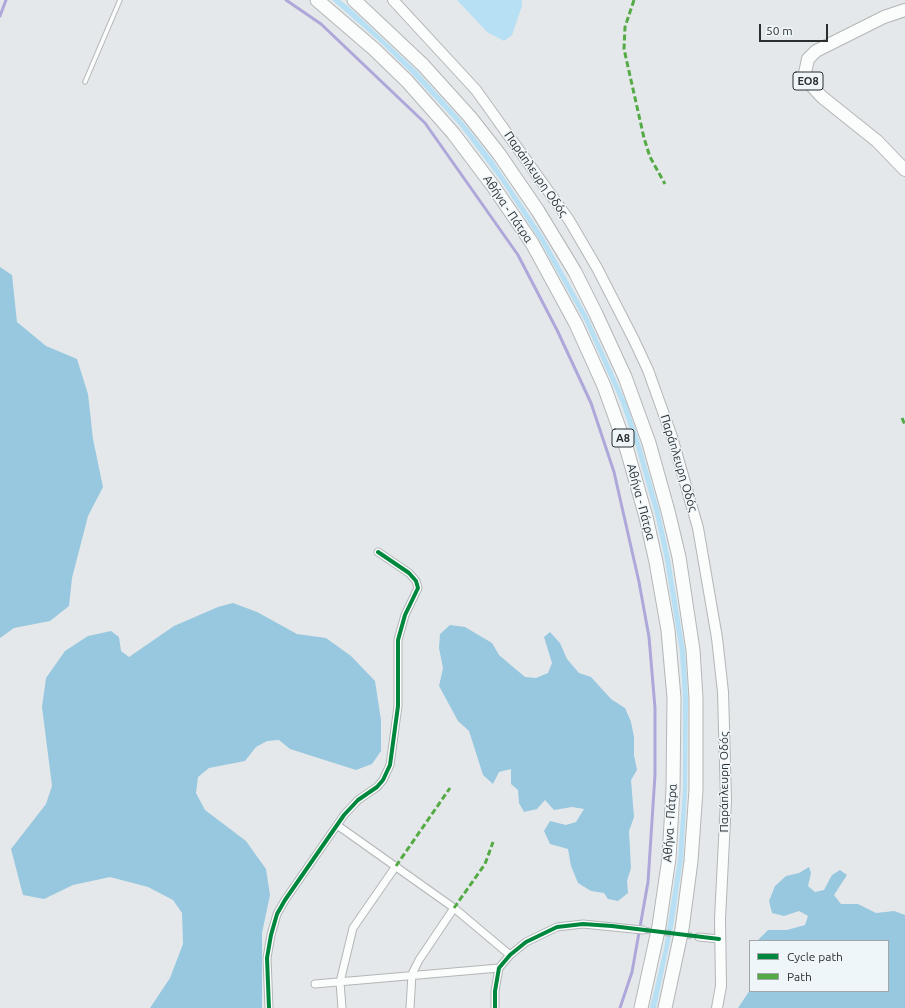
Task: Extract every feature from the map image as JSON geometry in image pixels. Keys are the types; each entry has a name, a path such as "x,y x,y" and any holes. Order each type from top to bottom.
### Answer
{"highway":[{"name":"Αθήνα - Πάτρα","path":"317,0 374,49 407,81 453,132 494,186 532,243 576,324 604,386 628,450 646,517 656,562 668,630 674,698 673,789 668,858 659,926 641,1008"},
{"name":"Αθήνα - Πάτρα","path":"354,0 423,65 470,117 499,154 538,211 566,256 596,314 634,399 650,443 668,511 683,581 693,650 697,720 696,798 691,861 682,929 665,1008"}],"main road":[{"name":"Παράπλευρη Οδός","path":"393,0 476,90 569,220 597,268 634,340 648,370 670,430 698,528 716,631 723,692 726,800 719,939 721,986 717,1008"},
{"name":"ΕΟ8","path":"905,10 884,17 816,51 808,60 805,73 808,83 822,97 877,140 905,170"}],"street":[{"path":"269,1008 267,958 277,914 337,825 358,800 377,787 383,780 390,765 394,748 398,706 398,640 405,615 418,588 416,581 409,573 378,552"},
{"path":"337,825 454,908 510,955"},
{"path":"342,1008 340,982 353,928 396,866"},
{"path":"410,1008 412,974 419,960 454,908"},
{"path":"495,1008 495,991 499,968 510,955 526,942 557,927 583,924 642,930"},
{"path":"699,937 719,939"},
{"path":"315,984 412,974 499,968"}],"lane":[{"path":"85,82 120,0"}],"shaded area":[{"path":"332,0 340,0 349,7 417,71 464,123 492,159 543,236 588,317 626,402 641,446 660,513 670,559 685,651 688,698 687,790 683,859 673,927 656,1008 650,1008 664,949 678,859 683,789 683,698 680,652 665,560 655,514 636,447 621,403 584,320 539,239 501,181 460,126 413,75 381,43"},
{"path":"457,0 522,0 522,6 512,35 504,41 487,32"},
{"path":"0,267 12,275 17,322 46,346 77,359 88,394 93,439 103,487 88,516 72,578 69,606 50,621 14,628 0,638"},
{"path":"233,603 257,612 297,634 326,638 351,656 375,681 381,720 381,751 372,764 356,770 290,749 279,740 267,741 256,747 245,761 209,768 198,777 196,793 205,810 246,841 266,869 270,895 262,933 262,1008 150,1008 170,978 183,944 182,913 173,900 148,887 110,877 73,885 44,899 23,895 11,849 46,804 52,786 42,707 46,678 65,651 88,636 111,631 119,637 121,651 129,657 174,626 218,607"},
{"path":"450,625 465,627 492,643 499,655 525,677 536,678 548,673 552,663 544,637 550,632 560,643 567,659 579,673 591,677 611,699 625,708 631,722 634,737 634,755 637,770 631,780 634,817 629,831 631,868 627,881 628,893 618,901 608,899 604,893 591,891 578,883 571,866 568,849 550,844 544,831 550,821 566,825 576,822 584,809 572,807 554,810 545,800 537,809 524,812 519,803 518,790 511,784 511,769 499,772 493,784 483,775 469,731 458,721 439,686 443,668 439,648 440,634"},
{"path":"809,867 811,873 808,886 815,892 824,890 832,875 840,870 847,875 834,895 841,904 858,904 876,913 894,911 905,915 905,1008 738,1008 749,992 889,992 889,940 758,940 768,930 787,930 805,925 808,916 799,911 784,916 772,913 769,901 775,886 786,876 799,873"}],"waterway":[{"path":"0,16 6,0"},
{"path":"286,0 321,24 425,123 518,255 557,330 591,403 614,472 639,582 649,637 655,708 655,775 648,882 632,972 620,1008"}],"tunnel":[{"path":"643,930 699,937"}],"marked path":[{"path":"634,0 625,27 624,49 644,138 650,157 665,184"},
{"path":"902,418 905,425"},
{"path":"396,866 450,788"},
{"path":"454,908 485,864 493,842"}],"cycle path":[{"path":"269,1008 267,958 277,914 285,900 344,815 358,800 377,787 383,780 390,765 398,706 398,640 405,615 418,588 416,581 409,573 378,552"},
{"path":"495,1008 495,991 499,968 510,955 526,942 557,927 583,924 612,926 719,939"}]}
